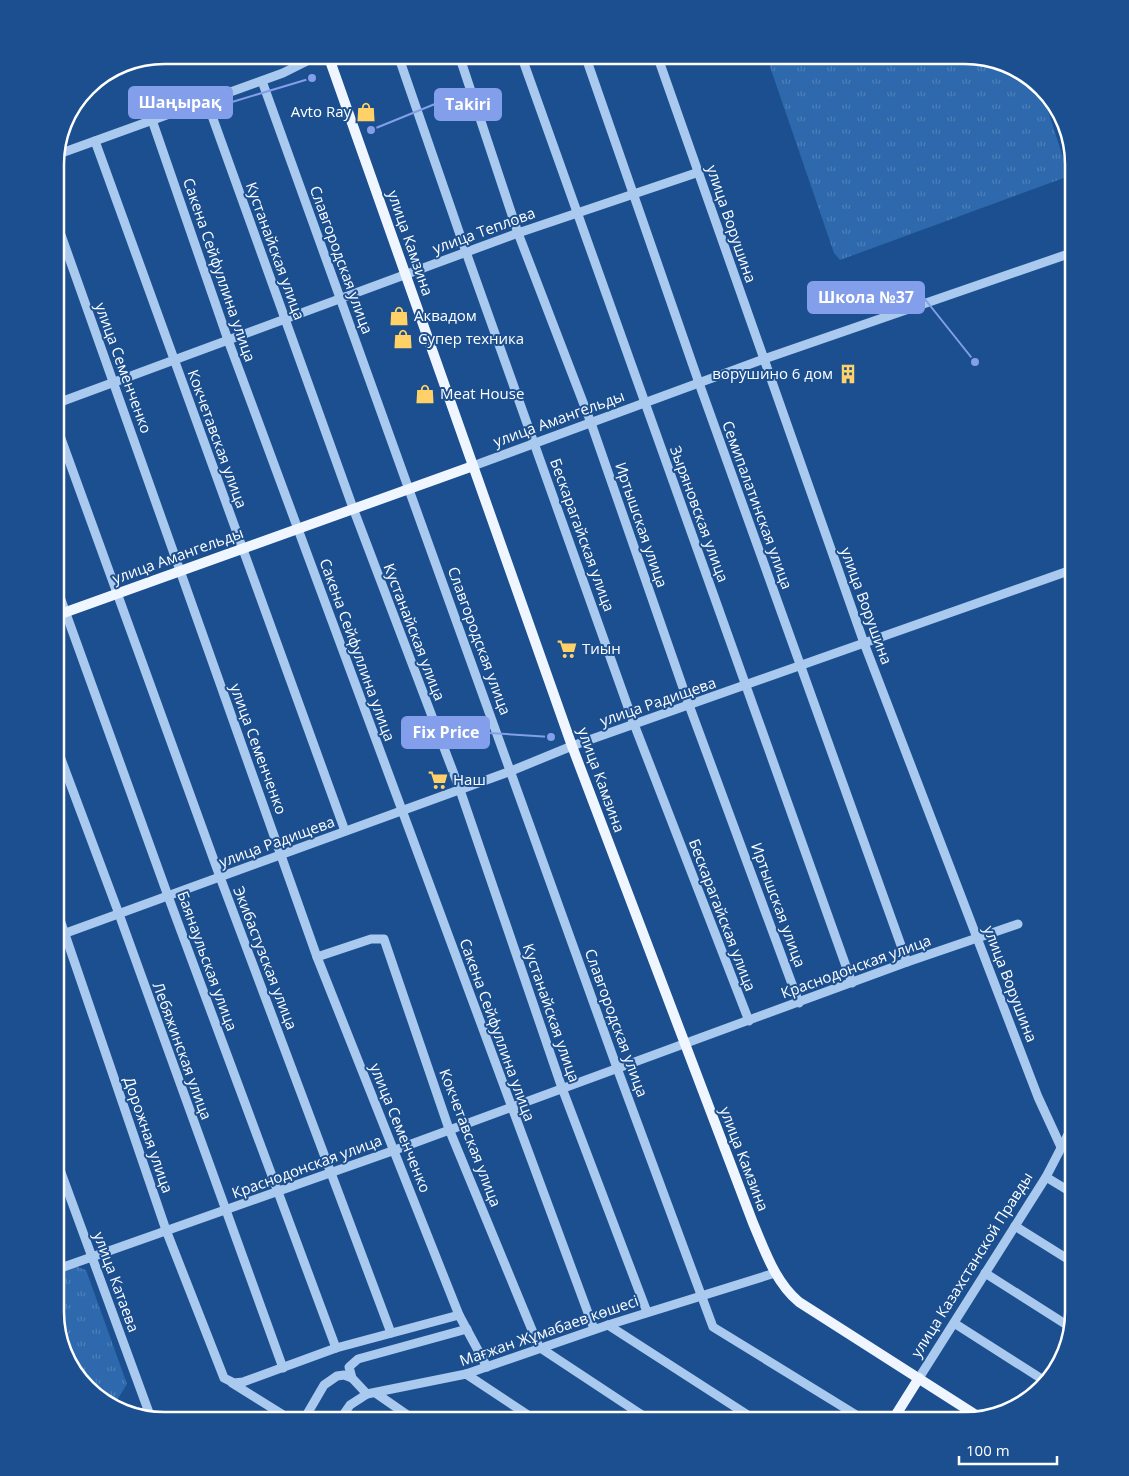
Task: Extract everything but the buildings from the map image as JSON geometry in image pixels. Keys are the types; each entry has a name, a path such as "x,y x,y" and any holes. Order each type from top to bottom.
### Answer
{"main road":[{"name":"улица Камзина","path":"331,64 572,746 684,1044 753,1223 775,1273 784,1287 799,1302 971,1412"},
{"name":"улица Амангельды","path":"66,612 473,466"},
{"name":"улица Казахстанской Правды","path":"898,1412 919,1378"}],"street":[{"path":"65,152 283,74 302,64"},
{"name":"Бескарагайская улица","path":"401,64 634,724 749,1021"},
{"name":"Иртышская улица","path":"462,64 518,233 591,423 689,705 799,1002"},
{"name":"Зыряновская улица","path":"524,64 852,983"},
{"name":"Семипалатинская улица","path":"588,64 699,383 908,962"},
{"name":"улица Ворушина","path":"660,64 864,644 1038,1097 1061,1148"},
{"name":"Славгородская улица","path":"262,81 712,1327 851,1412"},
{"name":"Кустанайская улица","path":"206,102 353,508 460,790 562,1088 648,1312"},
{"name":"Сакена Сейфуллина улица","path":"152,120 228,340 594,1329"},
{"name":"Кокчетавская улица","path":"95,141 241,549 345,832"},
{"name":"улица Теплова","path":"64,401 518,233 699,172"},
{"name":"улица Семенченко","path":"64,243 317,957 459,1315 487,1367"},
{"name":"улица Амангельды","path":"473,466 764,359 1065,255"},
{"name":"Экибастузская улица","path":"64,446 220,877 391,1333"},
{"name":"улица Радищева","path":"66,934 460,790 572,746 1065,572"},
{"name":"Баянаульская улица","path":"64,607 168,896 336,1348"},
{"name":"Лебяжинская улица","path":"64,767 283,1368"},
{"name":"Краснодонская улица","path":"64,1267 395,1150 511,1106 1018,924"},
{"name":"Дорожная улица","path":"64,929 166,1230 220,1372 229,1381"},
{"name":"Кокчетавская улица","path":"317,957 381,937 384,939 449,1129 539,1347"},
{"name":"улица Казахстанской Правды","path":"919,1378 1046,1176 1065,1140"},
{"path":"1061,1148 1065,1148"},
{"path":"1046,1176 1065,1188"},
{"name":"улица Катаева","path":"64,1181 148,1411"},
{"path":"1015,1226 1065,1257"},
{"name":"Мағжан Жұмабаев көшесі","path":"345,1412 350,1405 372,1394 466,1374 594,1329 775,1273"},
{"path":"985,1273 1064,1323"},
{"path":"229,1381 243,1382 336,1348 459,1315"},
{"path":"954,1323 1040,1378"},
{"path":"608,1325 743,1412"},
{"path":"352,1378 349,1367 358,1359 467,1329"},
{"path":"539,1347 637,1412"},
{"path":"466,1374 523,1412"},
{"path":"309,1412 329,1380 344,1375 352,1378 372,1394 401,1412"},
{"path":"229,1381 279,1412"}],"green space":[{"path":"769,64 972,64 991,67 1015,77 1031,89 1047,106 1065,163 1065,177 840,260 834,253"},
{"path":"72,1265 86,1270 127,1384 117,1400 89,1378 81,1368 69,1344 64,1312 64,1268"}],"place":[{"name":"Шаңырақ","path":"312,78"},
{"name":"Avto Ray","path":"366,112"},
{"name":"Takiri","path":"371,130"},
{"name":"Аквадом","path":"399,316"},
{"name":"Супер техника","path":"403,339"},
{"name":"Школа №37","path":"975,362"},
{"name":"ворушино 6 дом","path":"848,374"},
{"name":"Meat House","path":"425,394"},
{"name":"Тиын","path":"567,649"},
{"name":"Fix Price","path":"551,737"},
{"name":"Наш","path":"438,780"}]}
